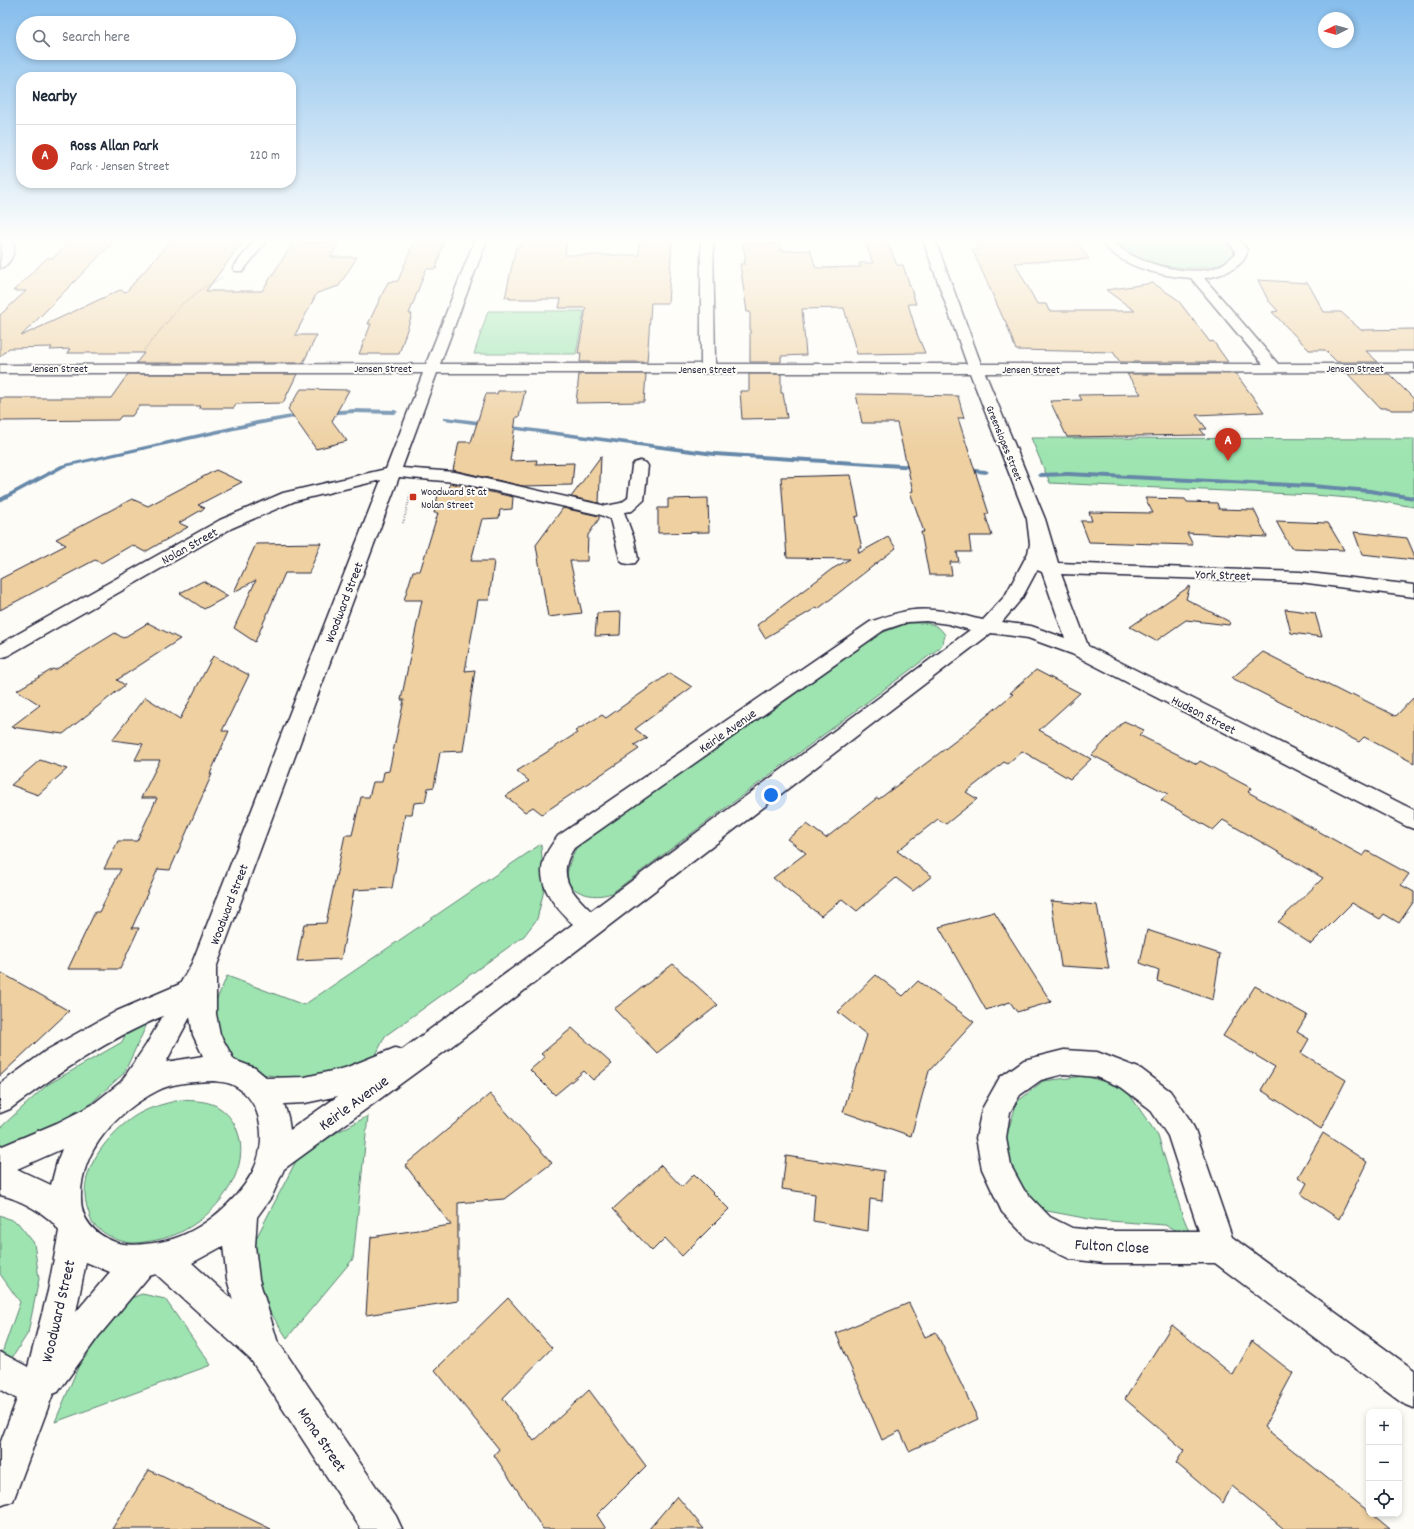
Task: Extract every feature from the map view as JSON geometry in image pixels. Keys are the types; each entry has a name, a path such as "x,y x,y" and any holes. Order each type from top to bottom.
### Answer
{"street":[{"name":"Woodward Street","path":"0,1488 37,1392 68,1279 71,1223 65,1187 73,1156 92,1125 119,1101 156,1054 204,966 455,308"},
{"path":"708,308 708,369"},
{"name":"Greenslopes Street","path":"954,308 976,369 1036,519 1050,568 1079,650"},
{"path":"1223,308 1274,368"},
{"name":"Jensen Street","path":"0,369 1414,368"},
{"path":"606,511 626,507 636,500 640,466"},
{"name":"Nolan Street","path":"0,652 226,524 289,497 393,472 455,477 606,511"},
{"path":"606,511 618,516 625,538 629,559"},
{"name":"Keirle Avenue","path":"272,1160 434,1043 988,626 1013,598 1037,553 1039,544 1036,519"},
{"name":"York Street","path":"1032,564 1050,568 1300,577 1414,591"},
{"name":"Keirle Avenue","path":"590,926 567,902 557,888 554,872 556,858 566,842 876,626 906,616 926,615 950,618 970,624 988,626"},
{"name":"Hudson Street","path":"988,626 1031,632 1079,650 1414,820"},
{"name":"Woodward Street","path":"204,966 203,1014 207,1035 225,1071"},
{"path":"0,1100 57,1059 127,1019 190,992"},
{"name":"Keirle Avenue","path":"261,1091 293,1092 325,1086 371,1071 434,1043"},
{"name":"Fulton Close","path":"1070,1062 1098,1065 1131,1078 1160,1100 1180,1130 1220,1247 1104,1247 1070,1243 1039,1228 1013,1201 997,1170 991,1138 996,1109 1010,1086 1034,1069 1070,1062"},
{"path":"0,1162 67,1133 149,1081 182,1070 213,1068 241,1075 261,1091 272,1110 276,1134 272,1160 261,1186 242,1211 212,1236 176,1254 150,1259 107,1257 82,1242 71,1223 51,1201 34,1190 0,1180"},
{"name":"Mona Street","path":"242,1211 239,1246 244,1279 263,1348"},
{"path":"1220,1247 1414,1391"},
{"name":"Woodward Street","path":"37,1392 86,1325 150,1259"},
{"name":"Mona Street","path":"150,1259 216,1307 263,1348 383,1529"},
{"path":"0,1369 37,1392"}],"path":[{"path":"130,368 178,308"},
{"path":"403,522 417,474"}],"green space":[{"path":"488,311 584,311 576,354 474,354"},
{"path":"1031,438 1414,439 1414,507 1373,500 1314,495 1050,483"},
{"path":"908,623 929,624 938,627 945,635 943,643 938,649 612,893 597,896 590,895 574,889 569,883 568,870 580,841 876,635"},
{"path":"541,844 544,890 537,919 524,936 385,1036 374,1059 335,1078 294,1079 255,1073 232,1059 219,1034 213,1008 227,976 304,1005"},
{"path":"148,1022 124,1073 88,1106 49,1131 17,1143 0,1147 0,1128 47,1085 122,1042 128,1029"},
{"path":"1085,1076 1125,1088 1158,1136 1182,1214 1192,1238 1165,1225 1095,1220 1042,1210 1008,1176 1006,1137 1017,1102 1043,1081"},
{"path":"180,1100 212,1104 221,1109 230,1118 237,1130 241,1144 237,1173 222,1199 200,1220 188,1228 170,1237 157,1240 136,1243 123,1242 103,1232 93,1224 85,1199 85,1186 89,1172 102,1147 121,1126 149,1109"},
{"path":"368,1116 353,1259 287,1338 257,1292 249,1252 297,1159 336,1133"},
{"path":"0,1215 18,1223 34,1243 39,1279 28,1333 12,1358 2,1353 20,1302 0,1274"},
{"path":"142,1294 165,1299 211,1365 55,1422 84,1353 123,1301"}],"building":[{"path":"7,308 48,308 21,336 81,308 309,308 295,335 317,335 303,363 136,363 144,353 67,353 70,349 50,350 52,347 9,348 0,357 0,315"},
{"path":"375,308 411,308 409,314 412,314 399,354 359,354 371,324 368,324"},
{"path":"586,308 651,308 647,362 580,362 581,353 578,353"},
{"path":"746,308 829,308 802,309 806,355 781,356 781,362 750,362 750,312 747,312"},
{"path":"844,308 909,308 917,334 925,353 857,354"},
{"path":"999,308 1048,308 1049,311 1135,311 1131,308 1184,308 1210,342 1213,341 1228,362 1120,362 1113,352 1016,350"},
{"path":"1276,308 1322,308 1324,312 1341,312 1361,330 1414,329 1414,351 1366,351 1378,362 1337,362 1325,350 1309,350 1272,312 1278,311"},
{"path":"128,374 297,374 283,403 236,404 234,408 199,408 200,406 139,406 132,416 121,416 118,420 0,421 0,398 111,398"},
{"path":"579,374 646,374 644,402 576,403"},
{"path":"749,374 781,374 781,393 783,393 787,418 742,419 740,391 749,391"},
{"path":"1127,374 1236,374 1264,412 1196,415 1207,429 1200,429 1205,435 1067,437 1050,401 1082,400 1079,395 1141,394"},
{"path":"1348,374 1389,374 1414,399 1414,410 1391,410 1389,408 1380,408"},
{"path":"301,389 349,390 332,421 347,441 316,449 288,409"},
{"path":"498,391 525,391 519,417 516,417 510,461 537,460 536,464 574,463 572,485 523,486 453,470 459,442 471,442 486,394 497,394"},
{"path":"856,394 958,396 964,418 958,418 989,514 985,514 992,536 969,536 971,552 957,552 959,562 950,562 952,575 929,575 921,532 924,532 910,492 913,491 897,423 862,423"},
{"path":"601,456 599,503 571,497 577,489"},
{"path":"216,470 242,482 198,505 205,508 179,523 188,527 145,552 132,545 101,563 95,560 0,610 0,579 66,545 56,539 132,499 148,506"},
{"path":"851,475 859,516 855,517 862,548 858,548 859,553 888,537 896,548 818,609 816,608 765,638 757,625 832,569 850,559 787,558 781,477"},
{"path":"450,483 513,497 512,509 500,510 499,518 482,519 471,561 494,561 489,600 478,600 465,671 475,670 463,751 440,752 434,787 428,788 425,802 414,803 412,814 405,814 392,888 354,890 341,959 297,961 304,924 326,923 345,835 352,835 361,797 369,797 373,782 382,782 384,772 389,771 404,700 401,700 422,600 404,600 413,571 420,571 438,513 434,513 439,490 449,490"},
{"path":"708,498 709,532 658,533 658,508 668,508 668,499"},
{"path":"1145,498 1185,499 1187,502 1217,503 1219,509 1254,510 1267,537 1187,533 1193,545 1089,542 1081,521 1092,521 1089,512 1153,513"},
{"path":"563,508 599,516 599,519 588,535 587,561 570,561 582,613 548,617 536,545"},
{"path":"1276,521 1328,523 1344,550 1291,548"},
{"path":"1354,532 1407,538 1414,554 1414,560 1362,554"},
{"path":"321,543 309,573 285,573 255,642 234,628 256,580 234,592 256,544"},
{"path":"203,581 228,596 204,609 180,593"},
{"path":"1190,586 1186,599 1230,622 1229,625 1186,620 1156,641 1130,627"},
{"path":"1285,609 1315,613 1322,637 1291,633"},
{"path":"621,612 620,635 595,636 597,613"},
{"path":"148,623 180,639 117,680 125,685 63,734 11,727 40,705 17,690 53,669 55,670 115,633 123,638"},
{"path":"1263,652 1350,696 1352,694 1396,716 1414,697 1414,763 1364,737 1359,742 1232,678"},
{"path":"213,656 249,675 222,731 229,731 170,870 158,869 132,928 139,928 120,969 68,969 95,912 99,912 121,869 104,869 118,841 137,841 157,798 141,798 160,760 135,760 143,744 112,740 145,697 180,719"},
{"path":"1036,670 1080,693 1039,730 1091,759 1070,779 1022,751 1007,764 1004,762 966,792 977,799 946,824 938,819 897,851 932,876 913,891 896,878 857,911 842,899 821,916 773,878 806,853 787,839 807,824 826,838 877,798 879,799 962,736 1013,694 1010,693"},
{"path":"670,673 692,687 635,729 647,738 634,745 639,749 542,814 533,807 525,812 506,796 529,781 517,771 577,733 575,731 602,715 606,718"},
{"path":"1124,721 1144,730 1139,735 1197,764 1200,761 1251,788 1248,792 1363,856 1367,851 1409,874 1401,885 1414,892 1414,901 1399,923 1384,914 1380,919 1352,903 1311,944 1278,922 1323,878 1223,820 1213,830 1161,800 1168,794 1092,755"},
{"path":"40,760 67,769 38,795 11,785"},
{"path":"1051,901 1097,905 1109,969 1061,966"},
{"path":"994,912 1051,1002 1017,1012 1010,1002 986,1010 939,927"},
{"path":"1147,930 1220,954 1213,1000 1157,981 1159,970 1140,963"},
{"path":"673,964 718,1005 657,1053 614,1009"},
{"path":"0,972 69,1011 0,1076"},
{"path":"876,975 903,996 918,981 974,1022 929,1071 911,1136 843,1112 867,1035 838,1012"},
{"path":"1255,986 1307,1015 1297,1032 1309,1039 1301,1053 1346,1080 1321,1129 1261,1090 1275,1067 1223,1036"},
{"path":"572,1028 612,1064 593,1080 584,1071 555,1095 530,1070 545,1057 541,1054"},
{"path":"490,1094 552,1163 504,1199 458,1203 458,1301 366,1315 371,1237 451,1225 405,1165"},
{"path":"1323,1133 1367,1162 1339,1219 1301,1194 1307,1183 1298,1177"},
{"path":"786,1156 884,1171 882,1201 870,1199 868,1231 813,1221 815,1194 782,1189"},
{"path":"661,1165 682,1187 694,1174 729,1209 682,1256 665,1238 652,1251 613,1209"},
{"path":"508,1298 552,1348 503,1398 534,1441 589,1390 646,1466 597,1515 606,1529 543,1529 494,1455 499,1449 435,1370"},
{"path":"909,1303 925,1337 936,1332 978,1419 909,1451 900,1431 882,1440 836,1333"},
{"path":"1172,1325 1233,1375 1252,1341 1293,1373 1264,1427 1366,1510 1366,1517 1376,1517 1390,1529 1284,1529 1232,1486 1223,1503 1176,1463 1184,1450 1125,1399"},
{"path":"149,1470 271,1529 112,1529"},
{"path":"677,1496 704,1529 649,1529"}],"waterway":[{"path":"326,413 354,411 395,412"},
{"path":"0,500 63,466 257,423 303,415"},
{"path":"446,419 487,424"},
{"path":"504,427 714,454 917,467"},
{"path":"964,470 986,472"},
{"path":"1040,475 1068,474 1312,486 1370,491 1414,498"}],"place":[{"name":"Ross Allan Park","path":"1228,461"},
{"name":"Woodward St at Nolan Street","path":"413,497"}]}
